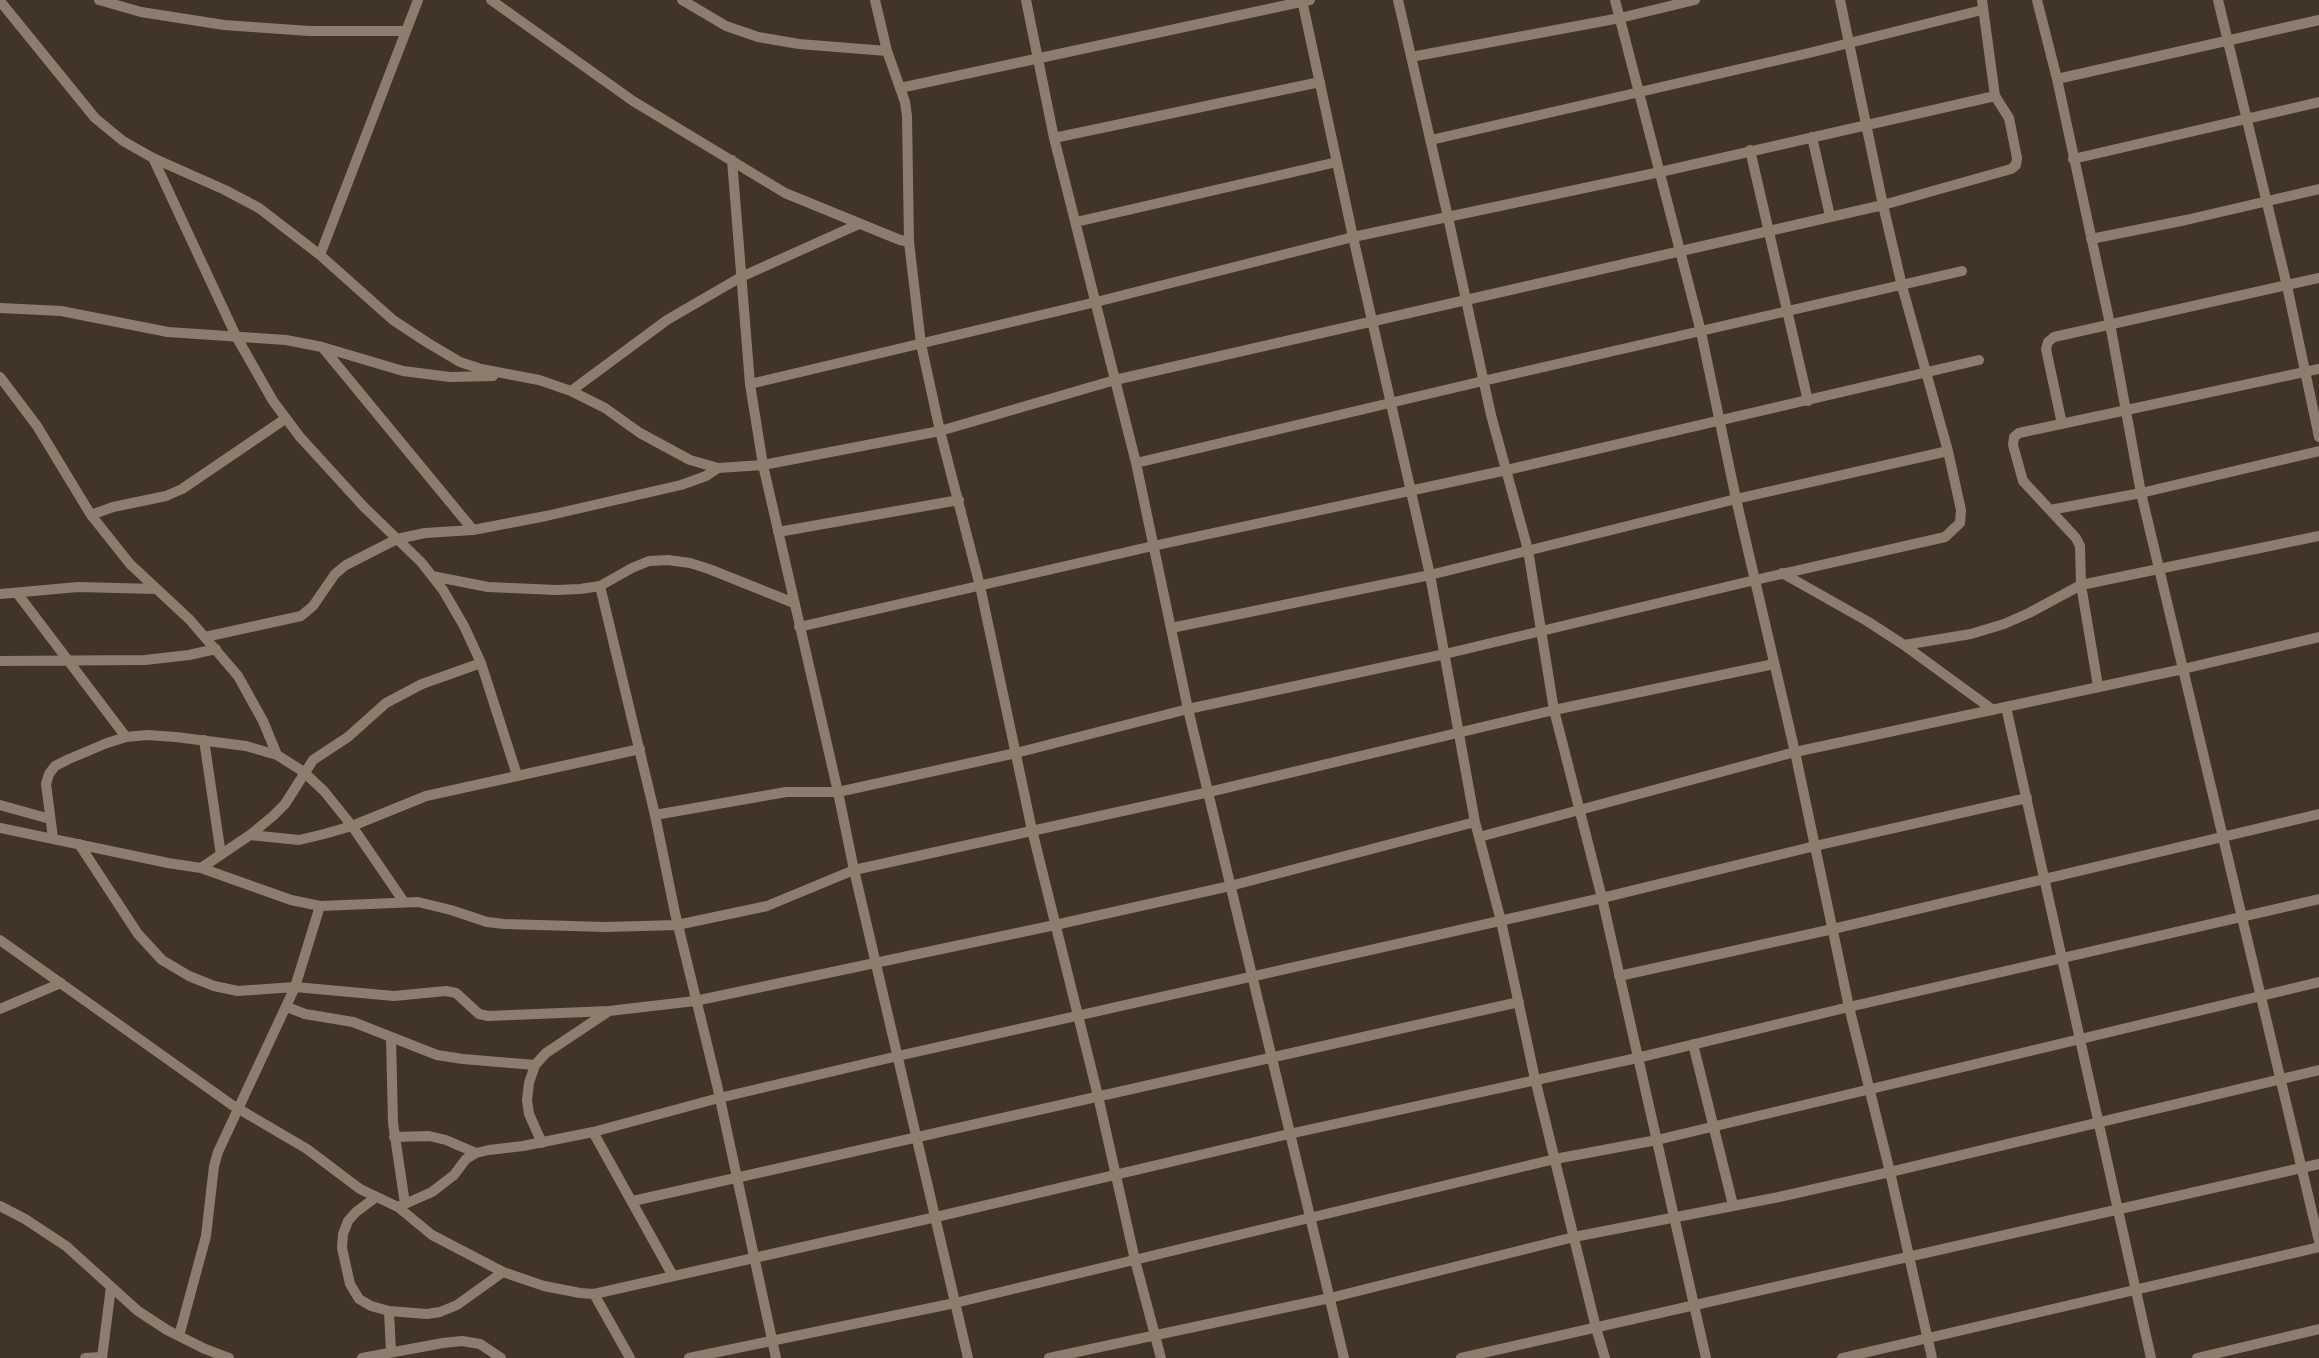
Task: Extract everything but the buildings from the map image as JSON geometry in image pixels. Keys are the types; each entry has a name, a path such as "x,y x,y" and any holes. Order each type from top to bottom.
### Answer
{"street":[{"path":"99,0 141,12 224,25 309,31 406,31"},
{"path":"320,255 418,0"},
{"path":"491,0 633,101 785,193 859,224 909,242"},
{"path":"682,0 726,26 758,37 799,44 887,51"},
{"path":"875,0 887,51 900,88 907,116 909,242 921,344 940,431 980,586 1032,830 1098,1096 1135,1260 1161,1358"},
{"path":"1026,0 1054,138 1136,463 1188,709 1288,1134 1344,1358"},
{"path":"1398,0 1431,140 1483,381 1528,550 1554,710 1581,809 1602,898 1618,976 1706,1358"},
{"path":"1615,0 1700,332 1754,580 1795,752 1849,1007 1890,1172 1932,1358"},
{"path":"1411,57 1620,18 1694,0"},
{"path":"655,814 786,792 838,792 1016,753 1188,709 1445,654 1782,573 1945,537 1960,523 1961,510 1948,451 1902,286 1882,205 1840,0"},
{"path":"2037,0 2110,324 2141,493 2319,1241"},
{"path":"2218,0 2286,286 2319,437"},
{"path":"0,1 95,118 123,141 153,158 225,190 259,208 320,255 393,320 428,343 460,362 507,375 539,380 571,391 605,408 640,433 690,460 718,468 763,465 940,431 1115,380 1882,205 2011,169 2016,165 2017,158 2009,118 1995,96 1982,5 1850,43 1431,140"},
{"path":"900,88 1305,1 1336,162 1430,575 1475,822 1501,921 1535,1079 1605,1358"},
{"path":"2056,79 2319,20"},
{"path":"1054,138 1320,82"},
{"path":"750,384 1096,302 1353,237 1660,172 1750,150 1995,96"},
{"path":"2073,159 2319,102"},
{"path":"1812,137 1830,216"},
{"path":"1750,150 1808,401"},
{"path":"153,158 236,336 285,419 444,590 464,626 481,663 517,775"},
{"path":"732,160 750,384 763,465 854,870 968,1358"},
{"path":"1076,222 1336,162"},
{"path":"2091,239 2319,189"},
{"path":"571,391 667,320 741,277 859,224"},
{"path":"1136,463 1962,271"},
{"path":"2062,424 2046,349 2048,342 2054,337 2319,278"},
{"path":"0,308 61,311 168,332 286,340 322,347 403,371 450,377 507,375"},
{"path":"322,347 473,530"},
{"path":"799,626 1153,546 1507,470 1979,360"},
{"path":"2098,686 2081,585 2080,546 2076,538 2023,481 2013,445 2014,438 2019,433 2319,369"},
{"path":"0,377 37,426 91,515 130,564 216,648 238,676 252,700 277,755"},
{"path":"91,515 114,507 166,496 182,489 285,419"},
{"path":"1171,628 1430,575 1736,499 1948,451"},
{"path":"2050,510 2141,493 2319,452"},
{"path":"205,637 302,616 313,606 335,574 346,565 397,539 425,533 473,530 546,516 681,485 706,476 718,468"},
{"path":"778,532 959,500"},
{"path":"1904,645 1971,634 2004,624 2029,614 2081,585 2319,536"},
{"path":"432,576 488,587 556,590 600,586 640,565 668,560 690,563 709,569 794,603"},
{"path":"1782,573 1867,621 1904,645 1993,710"},
{"path":"600,586 655,814 677,925 720,1098 776,1358"},
{"path":"0,594 64,587 156,589"},
{"path":"17,593 126,738"},
{"path":"1479,837 1795,752 2183,669 2319,637"},
{"path":"0,661 146,660 189,655 216,648"},
{"path":"201,868 250,835 285,804 313,760 348,737 386,703 422,684 481,663"},
{"path":"0,828 168,863 201,868 291,900 320,906 404,902 434,905 487,922 504,924 677,925 767,906 854,870 1209,792 1554,710 1774,664"},
{"path":"2006,707 2082,1040 2151,1358"},
{"path":"53,838 46,784 49,774 55,766 107,743 147,735 246,746 277,755 304,772 324,791 352,826 404,902"},
{"path":"204,740 221,855"},
{"path":"250,835 299,840 352,826 426,796 640,750"},
{"path":"402,1206 432,1192 444,1184 466,1159 476,1153 542,1143 593,1132 720,1098 898,1056 1602,898 1815,846 2027,798"},
{"path":"0,805 50,820"},
{"path":"1618,976 1833,929 2319,814"},
{"path":"79,844 138,934 162,960 189,976 214,986 238,991 296,987 394,996 446,991 456,993 479,1014 488,1016 609,1011 695,1001 1230,886 1475,822"},
{"path":"0,940 239,1110 308,1149 360,1189 402,1206 432,1235 503,1272 544,1286 594,1294 1116,1176 1288,1134 1637,1058 1849,1007 2319,900"},
{"path":"179,1336 206,1236 214,1166 218,1152 296,987 320,906"},
{"path":"0,1009 61,982"},
{"path":"689,1358 955,1303 1555,1159 1657,1140 1870,1091 2319,982"},
{"path":"633,1201 737,1179 917,1136 1271,1056 1518,1002"},
{"path":"287,1008 305,1014 353,1022 391,1038 450,1058 535,1064"},
{"path":"542,1143 529,1114 527,1100 529,1083 535,1064 546,1053 609,1011"},
{"path":"391,1038 394,1137 402,1206"},
{"path":"1693,1044 1733,1205"},
{"path":"1049,1358 1330,1298 1574,1237 1890,1172 2319,1070"},
{"path":"593,1132 674,1276"},
{"path":"394,1137 429,1136 446,1140 476,1153"},
{"path":"1461,1358 2319,1164"},
{"path":"376,1197 356,1212 348,1221 343,1234 342,1248 350,1284 358,1299 371,1306 390,1311 427,1314 440,1312 463,1301 503,1272"},
{"path":"0,1206 25,1219 66,1246 138,1311 206,1353 229,1358"},
{"path":"1842,1358 2319,1248"},
{"path":"85,1358 102,1358 111,1287"},
{"path":"594,1294 630,1358"},
{"path":"390,1311 390,1352"},
{"path":"2197,1358 2319,1329"},
{"path":"362,1358 390,1352 462,1342 480,1344 500,1358"}]}
